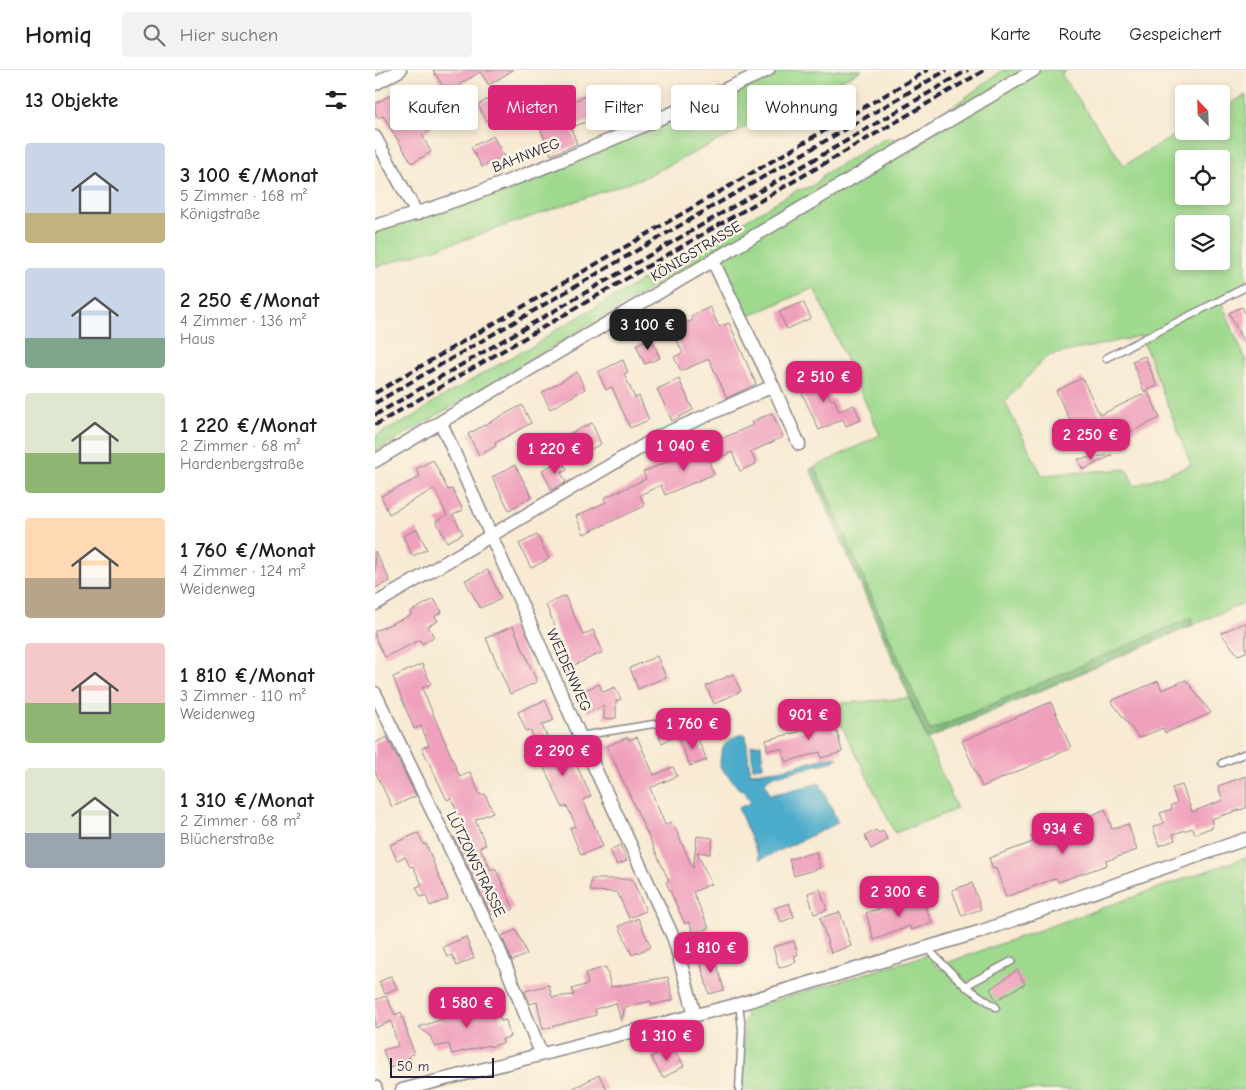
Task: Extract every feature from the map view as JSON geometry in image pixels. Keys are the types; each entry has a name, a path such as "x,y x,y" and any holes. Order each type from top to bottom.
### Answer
{"street":[{"path":"375,84 400,70"},
{"name":"BAHNWEG","path":"375,226 417,214 657,120 768,70"},
{"name":"KÖNIGSTRASSE","path":"375,460 441,423 1034,70"},
{"path":"375,137 417,214"},
{"path":"713,261 799,444"},
{"path":"375,604 660,436 773,386"},
{"name":"WEIDENWEG","path":"441,423 492,534 580,736 674,939 695,1015"},
{"name":"LÜTZOWSTRASSE","path":"375,693 498,947 541,1053"},
{"path":"401,1090 739,1004 979,932 1246,839"}],"lane":[{"path":"1106,358 1246,287"},
{"path":"580,736 684,719"},
{"path":"1222,763 1246,753"},
{"path":"927,948 965,986 996,1006"},
{"path":"965,986 1012,961"},
{"path":"739,1004 742,1029 739,1090"}],"green space":[{"path":"783,70 862,70 832,85 750,85"},
{"path":"1003,70 1067,70 1061,74 1124,165 1175,135 1175,140 1230,140 1230,104 1246,95 1246,287 1221,301 1246,361 1246,602 1191,626 1192,618 930,731 815,467 880,435 814,288 749,316 716,250 375,452 375,436 411,418 430,404 534,346 551,333 660,270 680,261 688,254 797,190 813,185 824,174 886,138 898,139 955,105","holes":["1141,336 1191,465 1135,486 1126,469 1042,475 1005,402 1047,356"]},
{"path":"747,87 747,127 645,177 464,240 375,267 375,230 543,173 651,130 661,130 661,126 671,121 671,130 737,130 737,91"},
{"path":"815,467 930,731 1193,617 1191,626 928,739 810,469"},
{"path":"909,698 957,809 895,833 831,704"},
{"path":"1246,857 1246,1090 743,1090 744,1020 747,1017 743,1010 928,955 940,970 949,962"}],"water":[{"path":"739,735 746,735 750,773 779,770 834,756 838,758 834,761 771,777 765,783 770,795 820,783 838,823 760,860 738,808 751,803 745,791 740,790 720,767 723,747 729,740"},
{"path":"761,744 763,767 753,768 751,745"}],"building":[{"path":"433,70 513,70 489,85 480,72 459,85 442,85"},
{"path":"390,95 390,127 383,116 378,118 375,113 375,104"},
{"path":"586,96 586,122 576,126 576,100"},
{"path":"488,99 488,120 487,121 478,105"},
{"path":"392,130 431,130 422,135 431,152 412,163"},
{"path":"541,130 572,130 577,144 551,155"},
{"path":"493,136 504,156 482,167 471,147"},
{"path":"803,302 811,318 787,329 779,312"},
{"path":"710,307 719,327 729,323 756,384 727,398 709,359 681,371 674,357 683,353 672,330 693,320 691,316"},
{"path":"1242,307 1246,315 1246,347 1229,313"},
{"path":"651,338 660,358 645,364 636,345"},
{"path":"1145,356 1157,386 1144,391 1132,361"},
{"path":"623,360 628,372 624,374 635,398 639,396 649,420 630,428 612,387 606,390 598,372"},
{"path":"818,370 831,400 834,399 839,411 854,405 861,420 846,426 843,419 819,430 796,380"},
{"path":"577,372 585,389 550,409 542,393"},
{"path":"1082,378 1100,415 1148,392 1160,418 1130,432 1127,426 1082,446 1056,391"},
{"path":"679,379 693,410 672,421 657,389"},
{"path":"522,405 531,423 495,443 496,446 479,455 468,434"},
{"path":"772,413 783,437 751,452 756,464 740,471 732,452 709,462 714,474 665,495 661,485 640,495 645,506 584,534 576,516 606,502 604,498 646,479 643,472 753,425 751,422"},
{"path":"592,423 601,444 575,457 565,436"},
{"path":"1112,455 1083,470 1078,459"},
{"path":"433,460 448,490 452,489 463,510 453,515 463,534 447,542 436,521 447,515 434,489 389,514 381,496 420,477 416,469"},
{"path":"562,460 567,470 561,473 566,482 552,490 542,470"},
{"path":"515,465 532,497 509,510 492,477"},
{"path":"417,529 427,549 413,556 403,536"},
{"path":"537,535 549,559 531,568 519,544"},
{"path":"375,551 390,581 375,588"},
{"path":"488,570 501,599 480,608 465,580"},
{"path":"565,596 583,635 593,630 603,652 572,666 546,605"},
{"path":"434,599 442,612 435,616 438,621 428,626 434,637 422,644 420,640 385,657 375,637 375,631 411,615 410,612"},
{"path":"1246,622 1246,652 1238,655 1221,633"},
{"path":"513,626 537,682 510,694 486,638"},
{"path":"657,656 666,677 638,689 630,668"},
{"path":"422,664 431,684 422,688 460,777 470,772 480,795 485,794 493,812 475,820 486,845 480,847 491,870 495,868 514,909 497,916 495,913 491,915 454,837 466,832 451,798 447,800 422,748 429,745 421,726 414,729 393,677"},
{"path":"733,674 741,691 714,704 706,686"},
{"path":"1186,680 1211,713 1165,733 1163,728 1139,738 1111,701 1158,681 1162,690"},
{"path":"599,684 603,692 615,687 621,699 616,701 616,718 604,719 604,706 587,713 578,693"},
{"path":"545,700 554,720 542,725 551,746 564,740 591,796 583,800 603,846 581,855 570,828 576,826 567,806 563,808 537,753 540,751 530,730 526,731 518,712"},
{"path":"1051,702 1071,748 982,787 962,741"},
{"path":"830,716 834,732 837,731 842,752 821,758 820,752 785,762 782,749 767,750 766,740 813,728 810,717"},
{"path":"667,727 672,738 662,743 657,732"},
{"path":"695,733 707,760 690,766 679,740"},
{"path":"387,737 416,796 392,807 375,771 375,743"},
{"path":"628,737 629,740 637,737 654,775 673,767 677,776 650,788 665,825 670,822 676,830 693,868 697,836 713,838 710,854 697,852 711,884 693,892 709,928 694,935 689,922 685,924 666,882 669,881 607,746"},
{"path":"1246,776 1246,808 1211,819 1213,827 1195,834 1193,828 1173,834 1175,840 1159,846 1153,827 1164,823 1160,813 1172,809 1171,805 1177,803 1172,788 1182,785 1192,812 1223,800 1218,786"},
{"path":"1105,809 1112,829 1128,824 1137,850 1106,861 1107,865 1058,882 1056,878 1006,897 996,868 993,869 989,858 1033,842 1031,836 1048,830 1051,840 1089,826 1086,818"},
{"path":"876,830 878,833 883,831 888,840 871,849 865,836"},
{"path":"418,833 424,845 426,844 448,899 430,906 426,895 421,897 416,887 422,885 413,866 410,867 405,857 397,860 390,845"},
{"path":"620,845 627,861 617,865 610,850"},
{"path":"816,852 820,868 794,876 789,859"},
{"path":"591,879 632,879 646,911 629,918 617,892 590,891"},
{"path":"972,883 981,909 962,916 952,890"},
{"path":"820,889 827,910 814,914 808,893"},
{"path":"921,896 932,923 911,930 910,926 874,940 866,913"},
{"path":"789,903 794,917 781,922 775,908"},
{"path":"840,912 851,946 831,953 820,918"},
{"path":"638,918 651,947 632,955 619,926"},
{"path":"516,930 527,954 512,961 502,936"},
{"path":"466,937 474,958 457,966 452,955 447,957 443,947"},
{"path":"794,941 798,955 794,956 796,962 779,968 773,947"},
{"path":"714,953 724,990 709,994 699,957"},
{"path":"606,967 611,987 668,977 673,1000 652,1005 651,1001 625,1007 621,1022 616,1003 595,1009 596,1015 543,1029 537,1002 530,1004 525,991 549,985 552,997 574,995 572,989 588,984 585,973"},
{"path":"1017,970 1025,984 996,1000 990,989"},
{"path":"391,976 397,988 385,994 379,982"},
{"path":"386,996 395,1015 401,1012 414,1054 409,1055 411,1062 389,1068 383,1050 398,1046 391,1021 375,1028 375,1000"},
{"path":"463,1000 464,1004 472,1001 477,1017 498,1011 501,1021 506,1020 510,1037 502,1039 503,1043 490,1047 489,1045 452,1054 449,1044 435,1047 430,1036 419,1027 452,1016 448,1005"},
{"path":"672,1046 684,1066 663,1078 651,1057"},
{"path":"599,1075 607,1090 570,1090"}],"railway":[{"path":"375,393 928,70"},
{"path":"375,403 947,70"},
{"path":"375,415 968,70"},
{"path":"375,425 985,70"}]}
